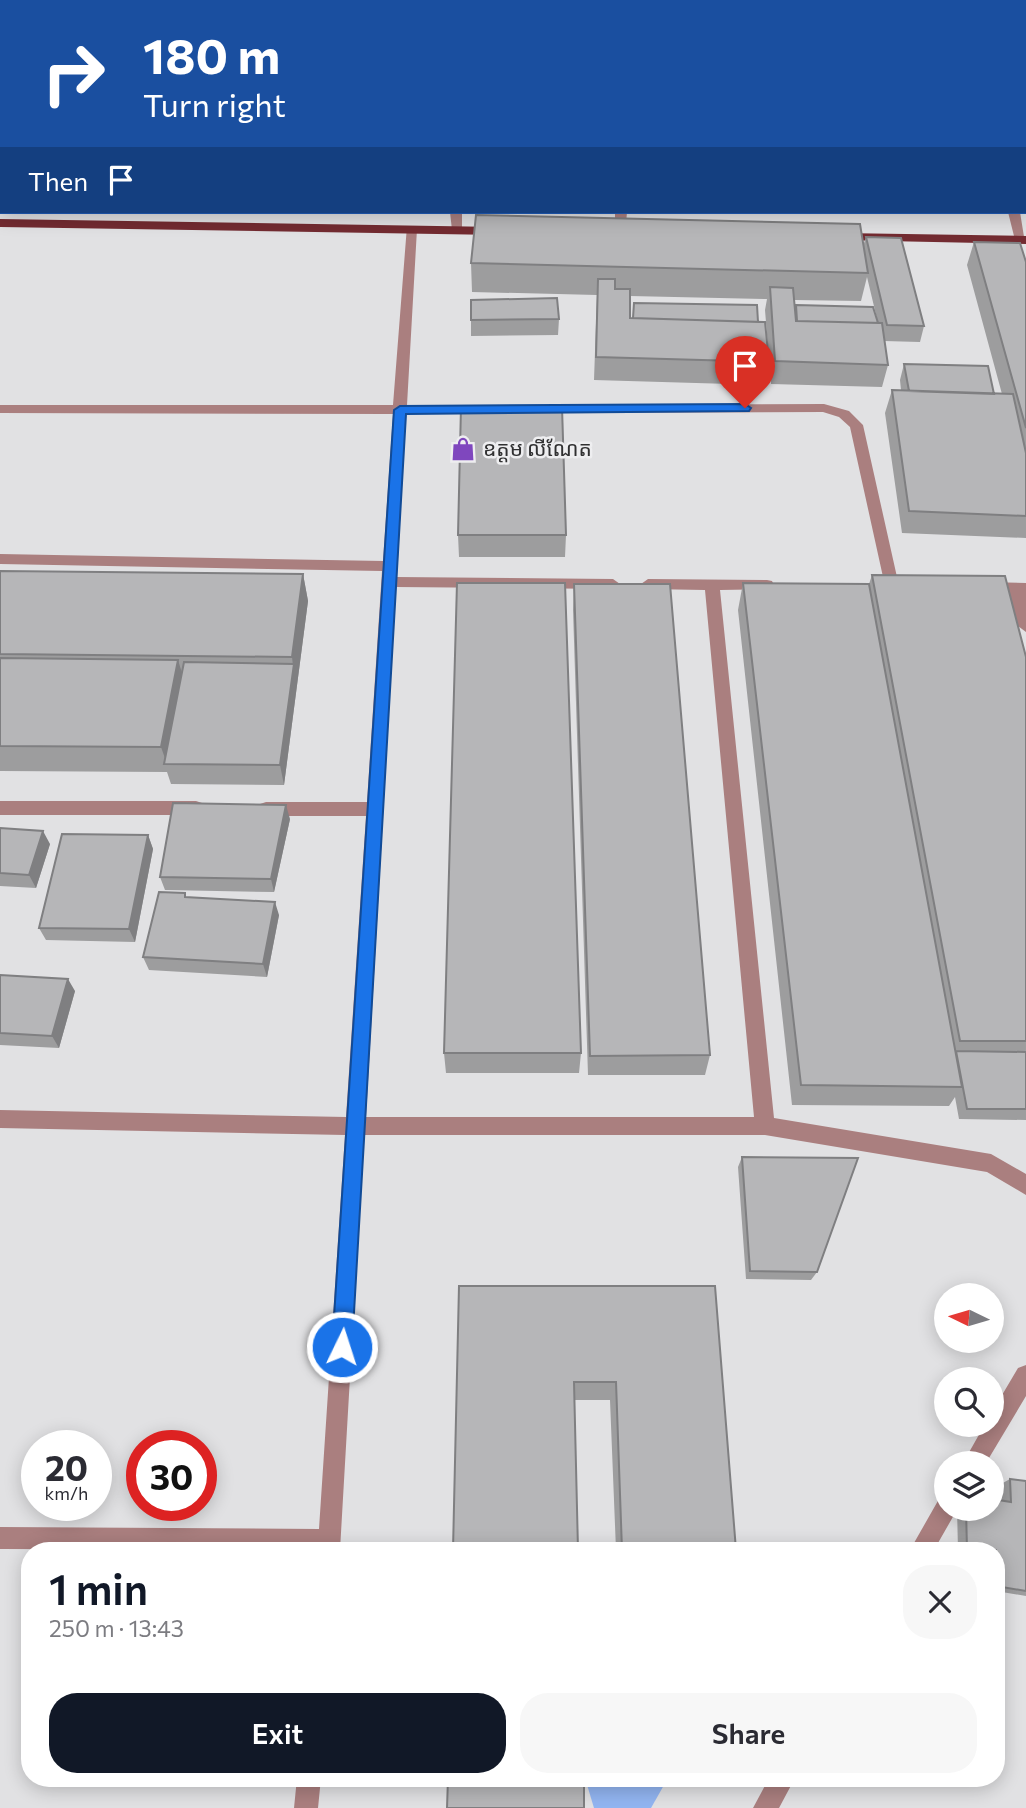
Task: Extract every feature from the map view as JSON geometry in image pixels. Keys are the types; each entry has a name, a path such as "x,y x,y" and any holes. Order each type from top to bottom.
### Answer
{"main road":[{"path":"0,223 513,231"},
{"path":"607,233 635,234"},
{"path":"828,237 1024,240"}],"street":[{"path":"456,214 458,230"},
{"path":"621,214 621,233"},
{"path":"1015,214 1024,240"},
{"path":"329,1542 411,229"},
{"path":"523,410 824,408 844,414 856,425 892,586"},
{"path":"0,409 496,410"},
{"path":"0,559 712,585 781,585"},
{"path":"712,585 765,1126"},
{"path":"974,587 1021,588 1026,626"},
{"path":"0,808 209,808"},
{"path":"250,808 376,809"},
{"path":"0,1119 356,1126 765,1126 991,1163 1026,1185"},
{"path":"981,1451 1026,1376"},
{"path":"926,1542 939,1521"},
{"path":"0,1538 188,1542"},
{"path":"306,1808 308,1787"},
{"path":"765,1808 778,1787"}],"water":[{"path":"588,1787 663,1787 651,1808 594,1808"}],"building":[{"path":"476,215 860,224 868,273 471,263"},
{"path":"866,237 901,238 924,326 887,325"},
{"path":"974,242 1020,243 1026,262 1026,428"},
{"path":"598,279 615,279 615,289 630,289 630,318 765,322 769,362 596,357"},
{"path":"770,287 793,288 796,321 882,323 888,365 775,361"},
{"path":"557,298 559,319 471,320 471,300"},
{"path":"634,303 757,305 758,322 633,318"},
{"path":"796,305 873,307 878,323 797,321"},
{"path":"904,364 988,366 994,394 909,391"},
{"path":"892,390 1013,394 1026,453 1026,516 909,511"},
{"path":"461,407 562,407 566,535 458,535"},
{"path":"0,571 303,574 292,657 0,654"},
{"path":"872,575 1005,576 1026,657 1026,1041 960,1041"},
{"path":"457,583 565,583 581,1053 444,1053"},
{"path":"743,583 869,584 962,1087 801,1085"},
{"path":"574,584 670,584 710,1055 590,1056"},
{"path":"0,658 178,660 161,747 0,746"},
{"path":"184,662 294,664 280,765 164,764"},
{"path":"173,803 286,805 271,879 160,877"},
{"path":"0,828 43,831 29,875 0,873"},
{"path":"62,834 148,835 129,929 39,928"},
{"path":"159,892 185,893 185,897 275,902 263,964 143,957"},
{"path":"0,975 68,979 52,1036 0,1033"},
{"path":"956,1051 1026,1052 1026,1109 967,1109"},
{"path":"742,1157 858,1158 817,1272 750,1271"},
{"path":"459,1286 715,1286 735,1542 622,1542 616,1382 574,1382 578,1542 453,1542"},
{"path":"1010,1479 1026,1481 1026,1591 1005,1588 1005,1542 967,1542 966,1521 1004,1521 1004,1501 1011,1502"},
{"path":"448,1787 584,1787 584,1808 447,1808"}],"place":[{"name":"ឧត្តម លីណែត","path":"463,449"}],"route":[{"path":"342,1347 400,410 745,408"}]}
